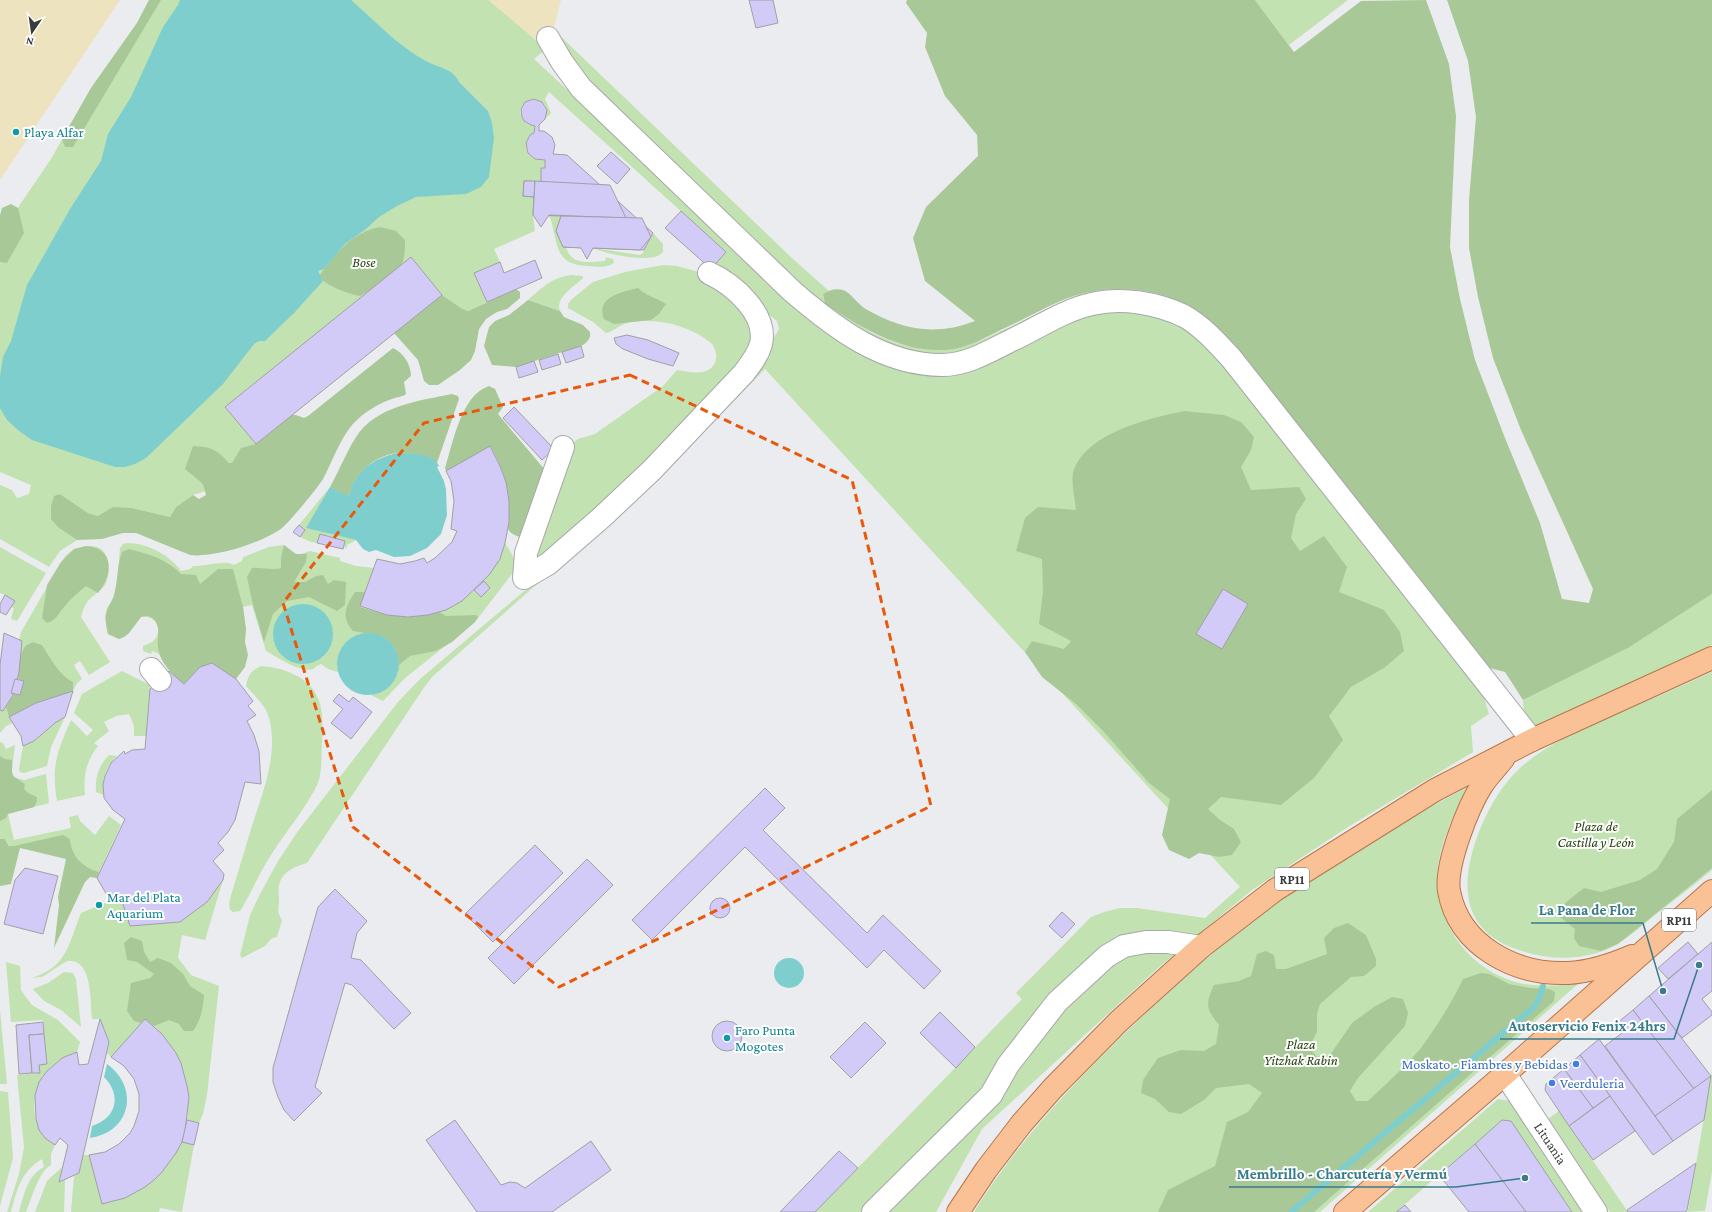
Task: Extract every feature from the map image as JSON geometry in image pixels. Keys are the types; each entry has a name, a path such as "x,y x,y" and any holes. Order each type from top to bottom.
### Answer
{"main road":[{"name":"RP11","path":"958,1212 986,1170 1022,1123 1053,1088 1118,1022 1201,947 1276,890 1318,861 1435,790 1532,740 1712,658"},
{"path":"1509,752 1483,783 1471,805 1455,850 1451,868 1449,889 1454,910 1463,926 1476,941 1489,952 1506,962 1546,972 1568,973 1605,966 1646,949"},
{"name":"RP11","path":"1345,1212 1505,1074 1712,891"}],"street":[{"path":"548,38 562,62 581,88 793,292 825,319 856,339 880,352 901,360 920,363 942,365 962,362 981,356 1072,311 1092,304 1118,301 1142,303 1165,308 1184,316 1202,329 1231,358 1532,740"},
{"path":"563,447 526,553 524,578 548,564 601,518 657,465 744,373 752,362 761,342 760,326 757,317 751,307 736,290 709,272"},
{"path":"873,1212 991,1095 1008,1065 1057,1002 1108,956 1124,946 1146,942 1168,942 1201,947"},
{"name":"Lituania","path":"1505,1074 1596,1212"}],"highlighted area":[{"path":"630,375 852,480 931,806 559,987 353,827 283,603 424,423"}],"green space":[{"path":"149,0 490,0 546,49 534,59 808,313 915,370 1059,326 1099,310 1163,315 1204,340 1483,694 1489,714 1471,726 1473,752 1348,827 1252,890 1158,968 982,1129 936,1212 815,1212 1022,999 1016,993 1091,917 1120,908 1137,908 1205,918 1240,887 765,369 669,467 432,677 307,863 290,870 283,877 279,886 278,912 282,920 277,937 272,938 265,946 242,958 240,955 250,915 278,861 298,831 398,702 420,679 529,587 764,354 779,329 777,321 711,269 726,252 549,92 545,99 551,113 545,119 546,110 544,104 539,101 527,101 522,105 520,111 524,121 535,126 534,133 529,137 527,142 527,151 534,158 545,160 545,168 541,168 541,182 524,181 523,196 534,197 533,215 535,231 494,249 500,262 474,273 487,302 468,311 456,309 442,295 411,257 225,407 256,444 221,486 193,495 176,507 170,517 132,508 98,516 88,513 60,494 59,528 77,540 60,551 49,567 0,539 0,485 12,490 17,498 29,494 31,485 0,472 0,234 51,159 91,88 137,23"},
{"path":"149,0 161,0 73,147 65,147 62,139 91,88 137,23"},
{"path":"907,0 1255,0 1294,52 1361,1 1426,0 1449,64 1456,116 1450,247 1460,299 1475,360 1540,523 1562,599 1589,603 1593,589 1521,430 1493,358 1478,297 1469,248 1469,200 1476,117 1468,61 1447,0 1712,0 1712,594 1628,648 1523,700 1505,672 1482,666 1215,326 1186,305 1172,298 1140,290 1108,289 1092,291 1060,301 969,345 944,350 927,350 911,347 881,336 852,321 825,304 823,294 828,291 840,289 848,293 864,308 904,326 945,329 975,321 925,281 913,238 926,207 978,156 977,135 945,96 925,47 927,33 906,3"},
{"path":"1255,0 1348,0 1289,45"},
{"path":"556,32 793,259 829,291 823,294 825,304 872,333 907,346 945,350 984,339 1077,295 1096,290 1130,289 1174,300 1199,312 1215,326 1240,356 1152,297 983,348 940,358 884,345 818,301 581,82"},
{"path":"11,204 18,208 24,233 7,263 0,262 0,215 2,208"},
{"path":"548,215 561,216 556,231 563,247 566,247 568,253 572,257 582,262 587,262 605,261 606,258 604,257 613,259 614,263 608,266 599,267 574,264 568,261 564,258 558,248 552,222"},
{"name":"Bose","path":"380,227 396,231 405,240 402,263 388,277 360,296 332,286 319,276 338,252 352,239"},
{"path":"653,233 663,244 663,252 658,256 650,258 630,257 608,253 593,248 640,255 643,253"},
{"path":"663,265 677,266 699,272 746,309 755,344 648,467 540,558 533,555 573,443 578,439 595,434 663,386 677,370 700,372 710,369 714,365 716,355 712,344 705,338 689,329 661,322 640,321 625,324 606,333 593,322 568,308 568,304 572,299 593,282 625,272"},
{"path":"571,275 583,276 583,278 566,293 560,301 560,311 528,300 543,287 558,278"},
{"path":"638,288 644,293 666,304 659,314 651,320 614,324 604,319 602,312 603,305 607,301 625,291"},
{"path":"516,289 520,292 520,298 507,309 497,312 486,319 479,329 475,351 471,360 460,370 438,385 429,385 424,381 418,360 394,333 442,295 462,309 468,311"},
{"path":"528,300 560,311 564,317 583,325 590,332 589,339 581,346 516,367 492,365 484,346 489,327 495,321 509,315"},
{"path":"393,348 404,356 410,368 411,376 404,382 406,394 376,406 352,425 343,438 323,479 309,497 282,528 263,539 224,552 190,555 136,533 123,533 102,539 77,540 59,528 51,519 51,506 54,496 60,494 88,513 98,516 113,507 132,508 170,517 176,507 193,495 199,499 206,495 203,484 185,469 193,446 209,448 221,455 229,463 232,463 241,448 256,444 292,415 304,418 308,416"},
{"path":"489,386 495,389 503,407 498,414 545,470 523,538 510,532 509,530 507,488 491,447 446,471 445,468 455,433 465,409 471,399 479,391"},
{"path":"452,394 458,396 459,399 437,463 433,460 417,455 396,453 380,458 365,468 355,481 349,497 330,487 356,437 364,427 375,418 399,406"},
{"path":"1184,411 1224,415 1241,422 1254,437 1251,450 1241,467 1251,490 1299,487 1306,499 1296,514 1291,538 1300,551 1324,536 1347,567 1339,592 1384,610 1400,632 1404,651 1384,668 1351,687 1329,716 1343,740 1314,778 1281,805 1221,797 1208,809 1220,820 1234,829 1241,842 1232,855 1219,857 1199,853 1189,859 1169,850 1162,835 1170,799 1149,783 1104,732 1076,704 1042,677 1025,652 1032,641 1064,649 1071,641 1039,624 1043,592 1042,559 1016,551 1025,518 1038,507 1076,510 1073,473 1080,459 1090,447 1104,438 1137,423"},
{"path":"330,487 307,528 356,540 347,545 346,549 344,546 345,541 320,534 317,543 300,537 305,530 299,525"},
{"path":"128,543 143,545 158,551 171,560 181,571 190,569 193,566 220,563 230,563 234,565 242,561 243,557 269,547 284,545 293,553 298,555 310,551 340,558 340,561 356,566 374,568 360,607 376,612 406,617 434,613 448,608 474,590 481,597 484,581 500,559 505,543 514,559 515,570 475,622 404,679 383,701 369,694 378,692 386,687 393,681 398,673 359,634 348,640 341,649 338,659 338,672 328,669 321,664 313,669 302,669 289,664 266,651 252,605 243,607 246,629 236,679 212,663 200,667 184,684 169,671 159,654 152,651 151,654 143,651 143,646 152,642 157,636 158,627 150,618 141,617 129,633 119,639 108,634 105,617 107,608 114,598 117,585 120,548 123,544"},
{"path":"284,545 296,554 307,554 306,562 294,582 305,582 316,576 323,575 328,584 334,580 346,582 345,605 337,611 309,597 287,601 273,614 264,642 253,605 247,577 252,568 281,568 281,557"},
{"path":"86,546 96,547 103,551 108,560 109,570 105,585 87,602 81,617 110,662 89,675 80,661 74,665 82,679 77,683 73,691 73,682 63,675 42,645 33,642 28,643 18,679 24,681 15,679 17,648 21,632 65,556 74,549"},
{"path":"86,546 95,548 102,552 106,557 108,571 107,578 103,586 98,593 86,586 70,600 56,618 47,623 42,618 47,585 61,562 74,549"},
{"path":"0,547 46,573 17,621 11,619 14,608 11,607 5,595 0,593"},
{"path":"129,549 144,553 170,564 181,574 196,575 200,584 218,569 233,569 243,607 246,629 245,642 248,655 245,667 236,679 212,663 200,667 184,684 171,672 161,657 158,646 158,626 150,617 141,617 129,633 124,637 119,639 108,634 106,620 107,612 114,595 119,562 122,552"},
{"path":"355,592 365,592 360,607 387,615 408,617 439,612 446,616 476,615 478,617 475,622 452,642 436,651 410,656 399,665 397,655 390,643 378,636 353,631 349,626 346,612 349,602"},
{"path":"1712,594 1712,645 1525,732 1523,700 1628,648"},
{"path":"33,642 42,645 63,675 73,682 73,691 36,703 9,717 6,707 14,694 20,695 24,681 18,679 22,652 28,644"},
{"path":"261,666 278,668 293,674 311,687 317,695 322,713 321,771 319,780 310,798 267,861 242,908 240,911 233,912 231,911 229,905 230,899 264,788 271,760 272,732 268,714 263,705 246,686 250,674"},
{"path":"122,671 150,685 146,736 134,736 134,726 129,714 116,716 104,722 109,731 94,743 98,746 86,769 84,781 85,795 57,801 55,789 56,759 71,720 87,736 93,730 74,713 82,694"},
{"name":"Plaza de Castilla y León","path":"1712,672 1712,870 1628,937 1597,953 1570,958 1543,956 1525,952 1505,944 1489,934 1478,922 1471,908 1468,893 1468,875 1471,857 1477,837 1494,801 1511,777 1528,761 1562,739"},
{"path":"6,707 12,723 6,726 0,733 0,710 3,711"},
{"path":"65,717 51,747 47,766 24,773 20,772 19,769 23,746"},
{"path":"0,742 3,743 6,749 15,745 12,771 14,777 24,780 46,774 49,803 8,814 14,840 71,828 69,817 78,815 80,821 95,835 109,816 121,825 99,872 83,864 79,860 73,851 70,839 10,846 5,839 0,839"},
{"path":"109,755 117,756 110,764 105,774 103,784 104,795 96,792 96,781 100,767"},
{"path":"0,756 5,759 12,760 12,774 25,784 24,789 28,793 37,797 37,801 34,807 8,814 6,818 0,821"},
{"name":"Plaza Yitzhak Rabin","path":"1466,788 1443,843 1438,866 1437,878 1439,896 1443,913 1450,929 1460,944 1472,957 1486,968 1502,977 1519,983 1542,986 1579,983 1320,1212 974,1212 1006,1165 1062,1098 1122,1036 1176,985 1213,953 1251,921 1317,874 1391,829"},
{"path":"1712,790 1712,868 1618,944 1601,951 1579,946 1574,938 1575,929 1560,917 1565,903 1584,888 1601,892 1640,880 1657,869 1674,842 1677,819"},
{"path":"63,835 70,839 73,851 79,860 93,870 99,872 97,878 90,877 85,882 54,948 59,905 58,897 66,859 20,848 11,884 0,886 0,839 5,839 9,846 14,846"},
{"path":"223,880 205,940 182,935 178,958 191,975 219,986 207,1095 203,1114 199,1123 187,1120 188,1105 185,1077 174,1051 156,1028 145,1019 111,1057 107,1053 109,1042 100,1019 92,1019 90,992 86,973 82,966 75,962 67,961 42,977 31,978 43,974 59,961 65,953 81,913 121,898 131,926 180,922 207,902"},
{"path":"1348,923 1366,935 1376,959 1376,966 1364,976 1351,977 1320,1004 1317,1014 1317,1032 1309,1047 1317,1057 1330,1055 1352,1023 1374,1007 1392,997 1403,999 1408,1013 1405,1026 1358,1078 1350,1091 1356,1101 1368,1101 1415,1055 1438,1023 1463,979 1481,973 1490,974 1509,984 1530,988 1549,989 1555,992 1554,1001 1314,1212 1158,1212 1168,1190 1215,1166 1227,1122 1248,1112 1262,1093 1249,1084 1216,1088 1204,1100 1181,1114 1169,1112 1155,1099 1141,1093 1143,1080 1158,1058 1181,1050 1204,1051 1216,1044 1219,1025 1211,1014 1208,1006 1209,997 1214,985 1239,981 1251,976 1257,954 1266,951 1274,955 1276,969 1286,969 1327,954 1324,938 1334,928"},
{"path":"131,937 142,941 144,952 150,962 158,958 171,963 183,974 190,986 204,995 201,1014 193,1031 184,1031 179,1024 169,1020 154,1026 145,1019 141,1023 134,1021 127,1011 131,983 150,978 154,974 137,962 127,960 124,943"},
{"path":"6,962 20,966 21,990 32,1005 58,1020 80,1042 77,1052 60,1060 49,1068 37,1090 34,1111 36,1121 46,1138 55,1145 51,1154 51,1165 39,1179 26,1212 19,1212 27,1186 34,1175 44,1167 42,1159 29,1170 21,1182 15,1196 11,1212 7,1212 19,1174 24,1147 17,1075 39,1073 39,1065 47,1064 43,1020 11,1022"},
{"path":"64,972 73,973 76,979 81,1027 61,1010 44,1001 33,989 48,983"},
{"path":"0,1010 7,1084 0,1084"},
{"path":"1712,1071 1712,1172 1705,1211 1685,1212 1688,1210"},
{"path":"0,1091 8,1092 13,1158 0,1206"},
{"path":"1498,1099 1510,1101 1585,1212 1572,1212 1511,1121 1502,1120 1396,1212 1368,1212"},
{"path":"1559,1111 1628,1212 1610,1212 1548,1119"},
{"path":"182,1142 194,1145 182,1212 160,1208 159,1212 71,1212 74,1176 79,1173 83,1155 89,1155 103,1204 129,1196 150,1183 167,1165"},
{"path":"62,1167 59,1182 65,1180 64,1212 35,1212 47,1181"}],"sand":[{"name":"Playa Alfar","path":"0,0 120,0 0,180"},
{"path":"488,0 561,0 554,28 542,45"}],"water":[{"path":"180,0 351,0 406,48 426,61 453,74 488,111 492,123 494,138 489,177 481,187 466,194 416,197 379,217 366,229 345,244 324,269 318,271 323,281 294,313 265,341 259,341 254,344 223,384 146,458 125,467 115,467 32,440 19,431 7,420 0,408 0,376 3,357 11,341 27,285 70,209 101,161 108,134 131,97 163,27"},
{"path":"397,453 408,453 432,458 439,466 437,467 444,481 446,490 447,515 441,534 427,548 410,556 394,557 376,550 369,552 363,549 356,540 306,528 330,487 349,496 360,473 366,467 380,459"},
{"path":"297,604 309,604 320,609 328,617 333,628 331,646 320,659 309,664 297,664 286,659 278,651 273,640 273,628 278,617 286,609"},
{"path":"368,633 380,636 390,642 396,652 399,664 396,676 390,686 380,692 368,695 356,692 346,686 340,676 337,664 340,652 346,642 356,636"},
{"path":"789,958 795,959 803,967 803,979 795,987 789,988 783,987 775,979 774,973 775,967 783,959"},
{"path":"107,1064 117,1074 124,1085 127,1096 126,1108 122,1118 115,1127 104,1134 90,1138 92,1126 107,1118 112,1112 114,1105 115,1098 113,1091 110,1084 104,1077"}],"building":[{"path":"749,0 773,0 778,23 756,28"},
{"path":"534,99 542,102 547,110 545,119 539,125 539,131 544,131 552,137 555,145 553,154 567,155 653,233 644,250 563,247 556,231 561,216 533,215 534,197 523,196 524,181 541,182 541,168 545,168 545,160 535,159 528,153 526,143 530,135 534,133 535,126 524,121 521,109 525,102"},
{"path":"611,152 630,169 617,184 597,166"},
{"path":"524,181 535,181 534,197 523,196"},
{"path":"535,181 610,185 626,218 549,215 541,227 533,215"},
{"path":"681,211 726,252 711,269 665,228"},
{"path":"561,216 642,218 651,237 640,250 593,248 587,259 581,248 563,247 556,231"},
{"path":"411,257 442,295 256,444 225,407"},
{"path":"535,260 542,278 487,302 474,273 500,262 504,273"},
{"path":"627,335 648,340 679,353 673,366 648,359 623,349 616,344 614,338"},
{"path":"581,346 584,357 566,363 562,352"},
{"path":"558,354 561,364 542,370 539,360"},
{"path":"534,361 538,372 519,378 516,367"},
{"path":"514,407 554,449 542,460 503,418"},
{"path":"490,446 506,482 509,501 509,522 500,559 489,575 462,601 446,610 428,615 408,617 387,615 360,606 377,559 400,564 424,558 427,563 435,558 452,542 457,531 451,529 454,501 451,481 446,471"},
{"path":"299,525 305,530 300,537 293,532"},
{"path":"320,534 345,541 343,549 317,543"},
{"path":"484,581 490,588 481,597 474,590"},
{"path":"1223,589 1248,604 1222,649 1196,634"},
{"path":"5,595 15,601 6,615 0,612 0,604"},
{"path":"4,633 22,641 19,672 13,695 3,711 0,710 0,665"},
{"path":"212,663 236,679 253,701 248,706 256,715 247,721 254,735 259,751 261,784 245,782 235,820 228,832 218,843 224,850 213,861 224,874 223,880 207,902 180,922 130,926 121,898 111,902 97,878 125,819 113,810 104,798 103,784 105,776 111,763 124,751 125,754 132,750 145,749 150,689 169,671 184,684 200,667"},
{"path":"15,679 24,681 20,695 11,693"},
{"path":"73,691 65,717 55,723 34,741 23,746 21,736 9,717 36,703"},
{"path":"339,694 349,702 353,697 372,712 351,739 331,723 343,709 333,701"},
{"path":"765,788 785,808 763,830 867,933 883,915 941,971 924,989 884,950 867,968 745,847 652,940 632,920"},
{"path":"535,845 563,873 493,942 465,914"},
{"path":"587,859 613,885 514,984 488,958"},
{"path":"25,868 58,876 43,934 4,924 15,880"},
{"path":"335,889 367,921 357,933 351,958 361,960 411,1013 394,1029 352,985 345,983 315,1087 322,1093 294,1121 284,1110 278,1097 273,1082 273,1068 318,907"},
{"path":"720,898 727,901 730,908 727,915 720,918 713,915 710,908 713,901"},
{"path":"1062,912 1075,924 1062,938 1049,926"},
{"path":"1688,942 1698,954 1668,979 1658,968"},
{"path":"1712,942 1712,991 1702,999 1712,1012 1712,1015 1682,1038 1649,996"},
{"path":"1649,996 1711,1076 1694,1089 1633,1010"},
{"path":"1633,1010 1694,1089 1655,1116 1605,1046 1622,1033 1616,1024"},
{"path":"940,1012 975,1047 956,1068 920,1033"},
{"path":"100,1019 109,1042 79,1173 59,1182 68,1145 60,1138 55,1145 45,1138 39,1130 36,1119 35,1095 39,1082 47,1071 62,1058 77,1052 79,1065 88,1064"},
{"path":"145,1019 162,1034 176,1053 181,1063 189,1097 185,1131 182,1142 176,1153 154,1180 145,1187 125,1198 102,1204 89,1155 105,1152 119,1144 130,1133 139,1111 139,1094 134,1079 124,1066 111,1057"},
{"name":"Faro Punta Mogotes","path":"727,1021 733,1022 741,1030 741,1042 733,1050 727,1051 721,1050 713,1042 712,1036 713,1030 721,1022"},
{"path":"43,1022 44,1034 29,1035 32,1073 19,1074 16,1025"},
{"path":"865,1022 886,1043 851,1078 830,1057"},
{"path":"44,1034 47,1064 39,1065 40,1073 32,1073 29,1035"},
{"path":"1599,1039 1673,1141 1653,1155 1580,1055"},
{"path":"1580,1055 1610,1096 1593,1108 1564,1069"},
{"path":"1564,1069 1593,1108 1569,1126 1545,1090 1546,1084"},
{"path":"1711,1076 1704,1120 1673,1141 1655,1116"},
{"path":"1610,1096 1635,1131 1593,1160 1569,1126"},
{"path":"187,1120 199,1123 194,1145 182,1142"},
{"path":"455,1120 501,1185 510,1182 517,1183 525,1188 591,1141 611,1170 552,1212 477,1212 426,1140"},
{"path":"1502,1120 1511,1121 1572,1212 1526,1212 1475,1144"},
{"path":"1475,1144 1526,1212 1469,1212 1439,1175"},
{"path":"839,1151 858,1168 815,1212 780,1212"},
{"path":"1696,1163 1687,1210 1685,1212 1628,1212 1627,1210"},
{"path":"1405,1205 1411,1212 1396,1212"}],"waterway":[{"path":"1291,1212 1534,1007 1539,999 1543,986"}],"place":[{"name":"Playa Alfar","path":"16,132"},
{"name":"Mar del Plata Aquarium","path":"99,905"},
{"name":"Autoservicio Fenix 24hrs","path":"1699,965"},
{"name":"La Pana de Flor","path":"1663,991"},
{"name":"Faro Punta Mogotes","path":"727,1038"},
{"name":"Moskato - Fiambres y Bebidas","path":"1576,1064"},
{"name":"Veerduleria","path":"1552,1083"},
{"name":"Membrillo - Charcutería y Vermú","path":"1525,1178"}]}
